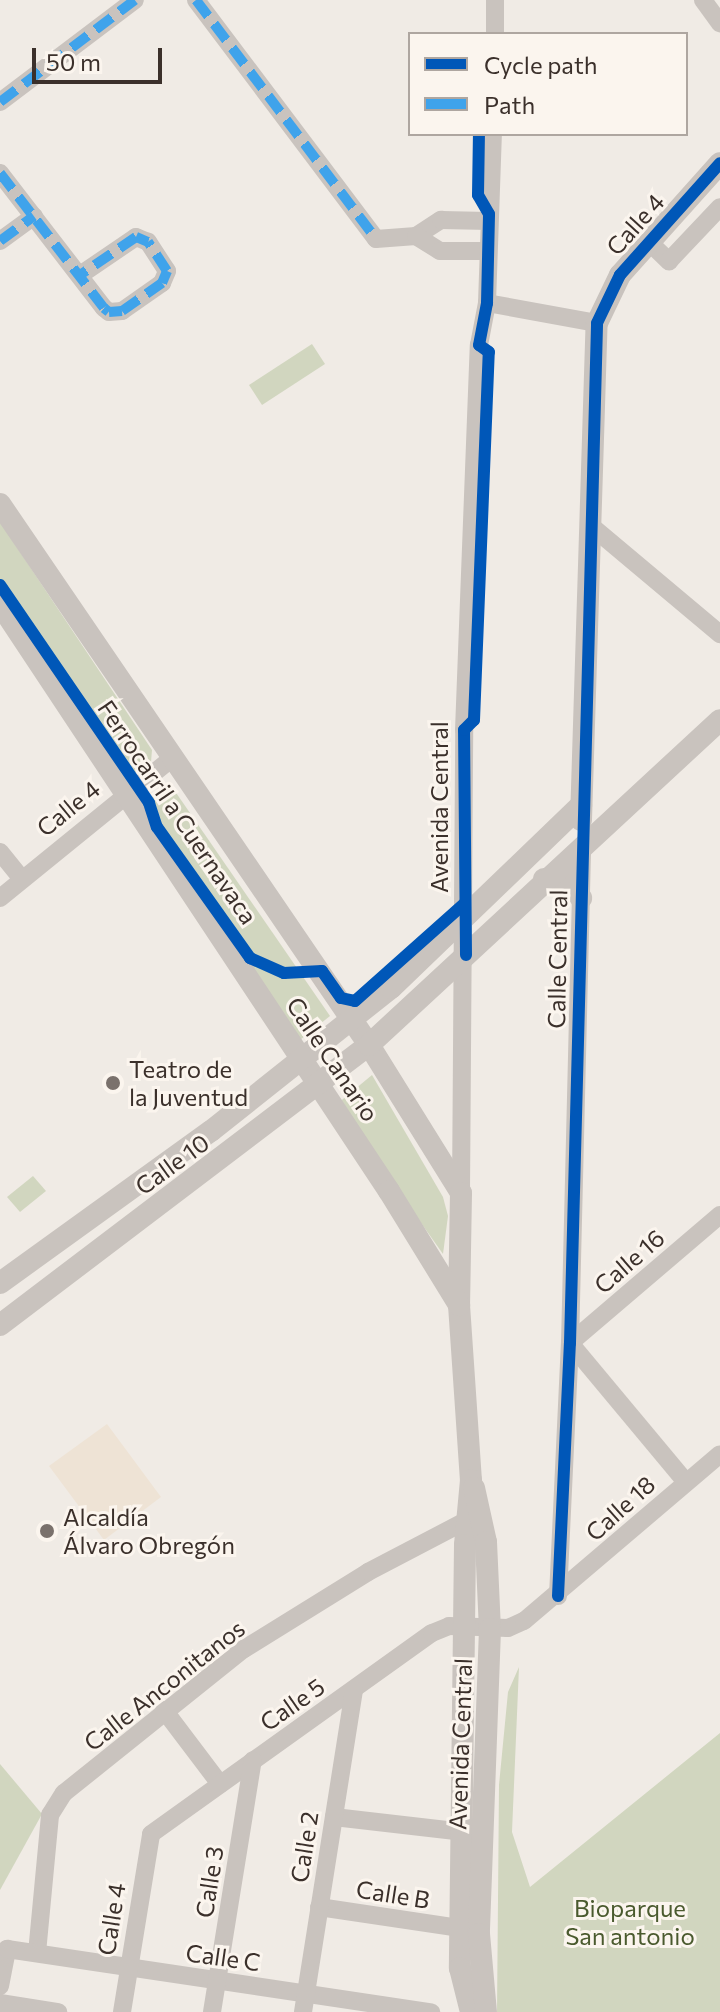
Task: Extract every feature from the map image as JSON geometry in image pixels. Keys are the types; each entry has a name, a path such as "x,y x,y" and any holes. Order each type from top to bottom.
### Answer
{"street":[{"path":"0,102 135,0"},
{"path":"196,0 376,239 416,236 441,220 489,221"},
{"path":"495,0 495,32"},
{"path":"703,0 720,23"},
{"name":"Avenida Central","path":"486,2012 479,1934 490,1629 474,1516 459,1305 466,955 464,730 479,345 487,303 493,136"},
{"name":"Calle 4","path":"597,323 620,275 720,163"},
{"path":"0,173 104,308 116,313 162,283 167,271 148,242 136,237 80,275"},
{"path":"649,242 669,261 720,207"},
{"path":"0,241 34,216"},
{"path":"416,236 440,251 488,251"},
{"path":"487,303 597,323"},
{"name":"Calle Central","path":"558,1596 570,1343 581,805 597,323"},
{"name":"Calle Canario","path":"0,504 171,759 369,1045 461,1193"},
{"path":"590,525 720,634"},
{"name":"Calle Canario","path":"0,604 320,1085 459,1305"},
{"name":"Calle 10","path":"0,1325 369,1045 544,879 720,720"},
{"name":"Calle 4","path":"0,898 171,759"},
{"name":"Calle 10","path":"0,1283 352,1020 465,919 581,805"},
{"path":"0,852 22,879"},
{"path":"544,879 567,880 581,898"},
{"name":"Calle 16","path":"570,1343 720,1215"},
{"path":"570,1343 686,1482"},
{"name":"Calle 18","path":"465,1627 490,1629 524,1621 558,1596 720,1454"},
{"name":"Avenida Central","path":"471,2012 460,1968 460,1928 464,1832 465,1627 474,1516"},
{"name":"Calle Anconitanos","path":"37,1953 50,1815 56,1803 164,1710 244,1649 474,1516"},
{"name":"Calle 5","path":"151,1834 432,1633 465,1627"},
{"name":"Calle 2","path":"304,2003 354,1690"},
{"path":"164,1710 220,1784"},
{"name":"Calle 3","path":"212,2012 253,1760"},
{"path":"334,1817 464,1832"},
{"name":"Calle 4","path":"122,2012 151,1834"},
{"name":"Calle B","path":"319,1907 460,1928"},
{"name":"Calle C","path":"0,1986 7,1949 217,1980 304,2003 431,2012"},
{"path":"0,2003 58,2012"}],"green space":[{"path":"312,344 325,364 262,405 249,385"},
{"path":"0,522 152,750 151,762 128,778 0,599"},
{"path":"170,784 330,1016 295,1044 142,804"},
{"path":"372,1075 443,1197 448,1216 443,1254 337,1104"},
{"path":"33,1176 46,1191 20,1212 7,1197"},
{"name":"Bioparque San antonio","path":"519,1667 512,1832 530,1887 720,1733 720,2012 497,2012 499,1785 508,1692"},
{"path":"0,1764 42,1814 0,1890"}],"shaded area":[{"path":"107,1424 161,1497 104,1540 49,1466"}],"marked path":[{"path":"0,102 135,0"},
{"path":"196,0 376,239"},
{"path":"0,173 109,312 122,311 162,283 167,271 148,242 136,237 80,275"},
{"path":"0,241 34,216"}],"cycle path":[{"path":"466,955 464,730 474,720 489,352 479,345 487,303 489,214 478,195 479,136"},
{"path":"558,1596 570,1343 597,323 620,275 720,163"},
{"name":"Ferrocarril a Cuernavaca","path":"0,585 149,803 157,827 250,958 284,973 322,971 341,998 355,1001 465,903"}],"place":[{"name":"Teatro de la Juventud","path":"113,1083"},
{"name":"Alcaldía Álvaro Obregón","path":"47,1531"}]}
